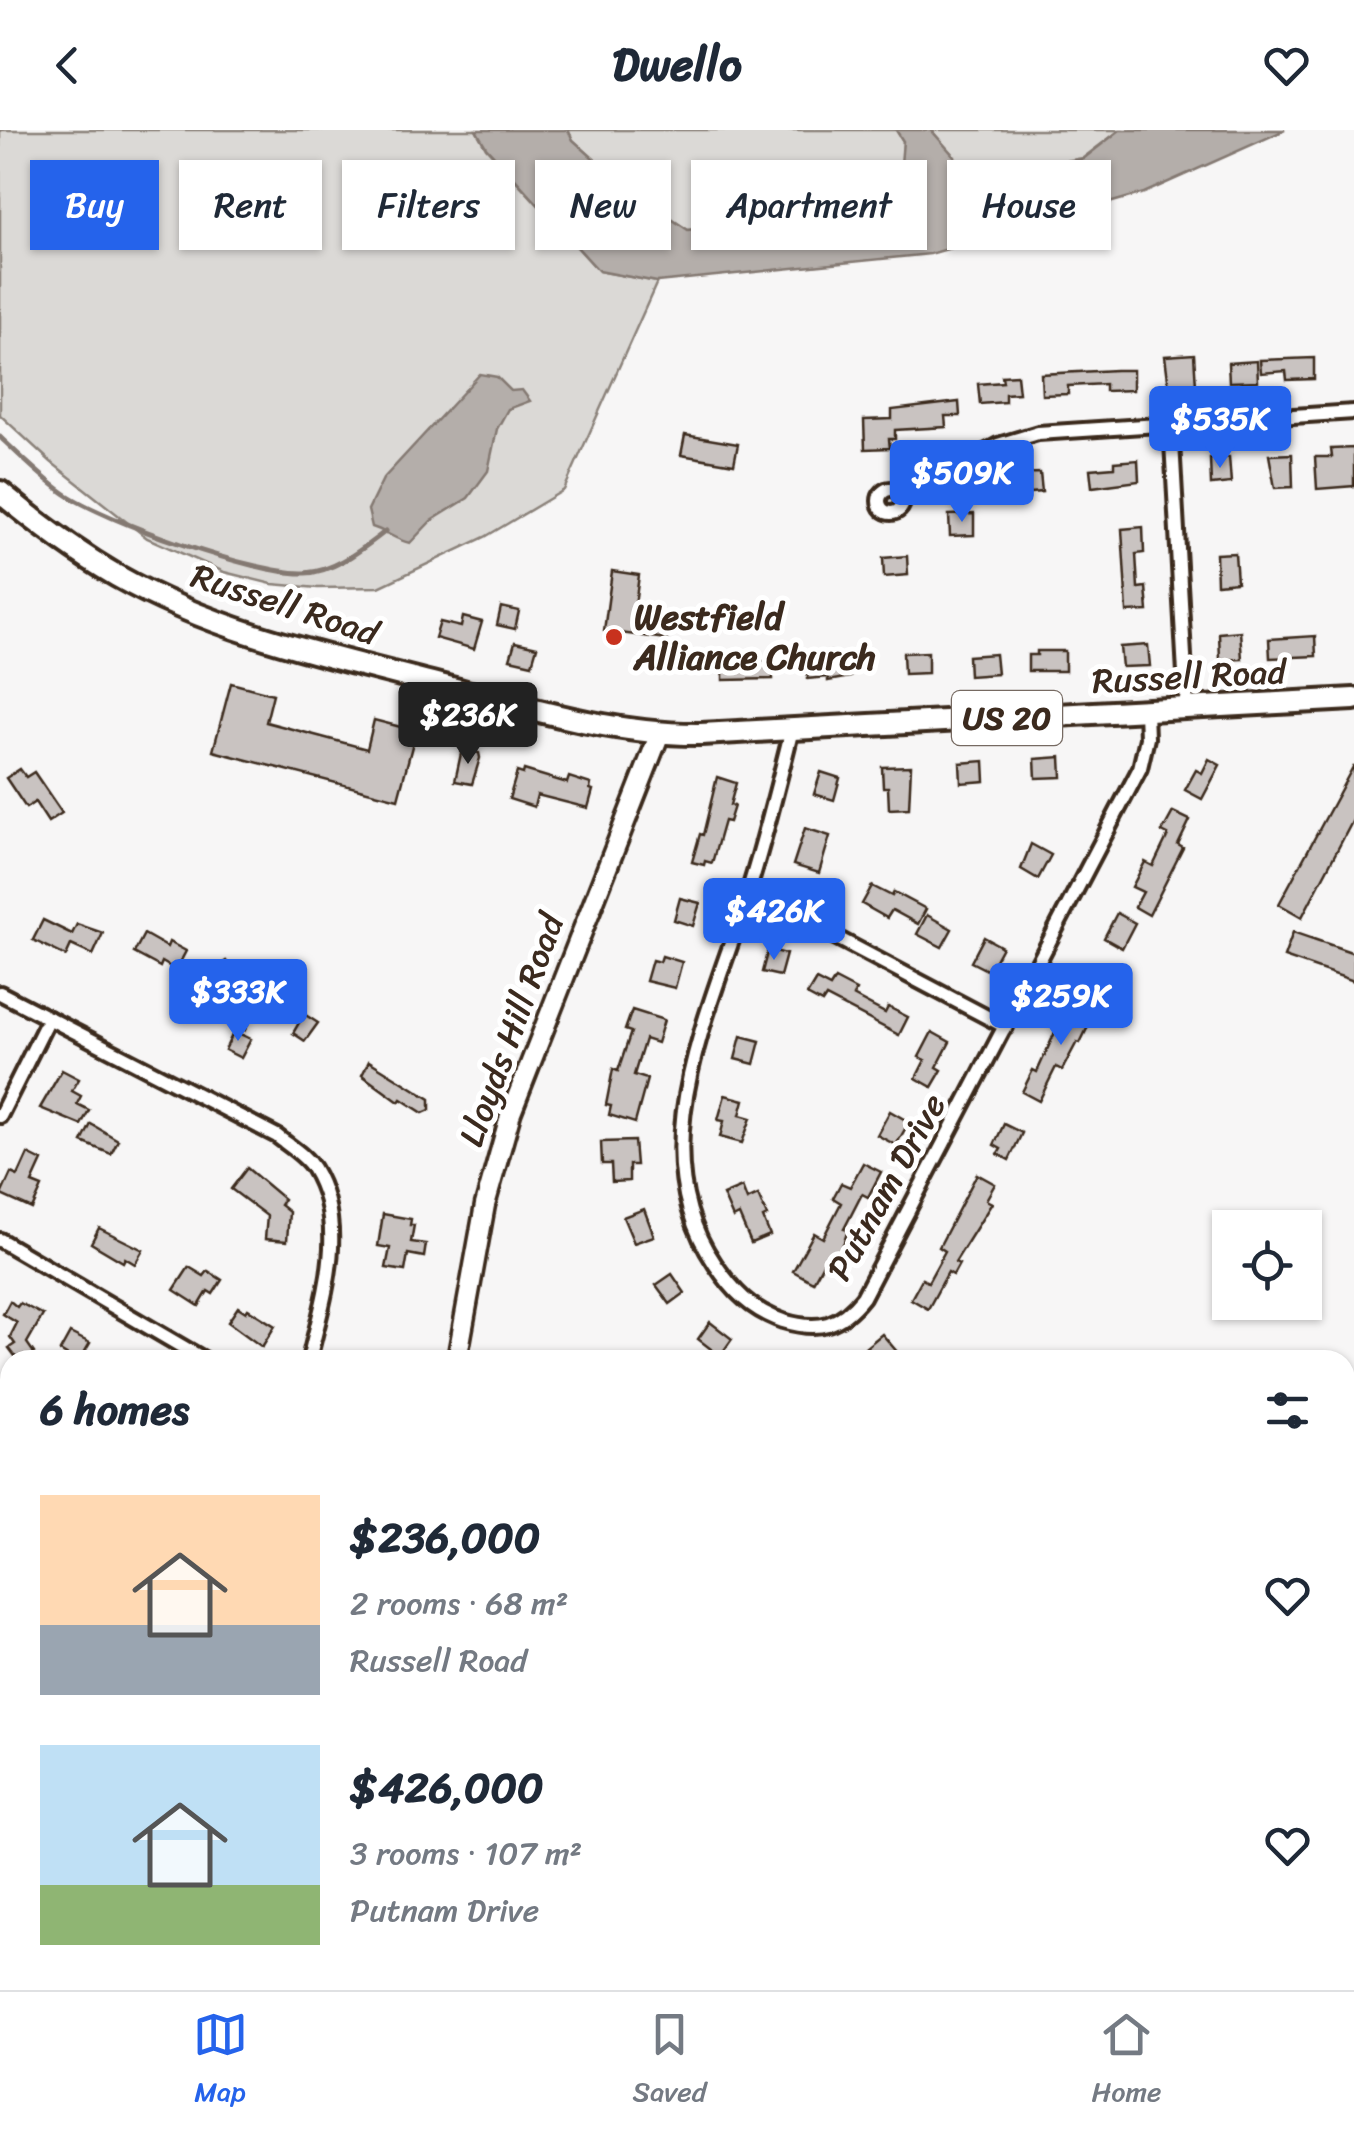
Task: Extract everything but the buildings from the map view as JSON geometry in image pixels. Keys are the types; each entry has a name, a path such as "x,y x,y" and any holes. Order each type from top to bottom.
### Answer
{"main road":[{"name":"Russell Road","path":"0,492 118,576 205,617 309,650 516,705 660,733 1354,699"},
{"name":"Lloyds Hill Road","path":"459,1350 485,1205 511,1113 660,733"}],"street":[{"path":"902,496 998,445 1024,436 1354,412"},
{"path":"1171,424 1186,708"},
{"name":"Putnam Drive","path":"792,729 748,891 706,1020 680,1122 679,1146 684,1198 698,1237 727,1282 756,1310 810,1326 833,1323 851,1312 880,1266 1140,768 1147,738 1146,711"},
{"path":"748,891 1006,1027"},
{"path":"0,992 277,1136 312,1166 331,1220 332,1252 311,1350"},
{"path":"0,1116 48,1018"},
{"path":"0,1240 188,1350"}],"shaded area":[{"path":"0,130 476,130 497,160 342,160 342,250 515,250 515,180 535,201 535,250 580,250 599,271 657,282 564,490 485,537 379,587 272,584 224,572 147,538 51,462 0,415"},
{"path":"476,130 568,130 573,140 595,160 535,160 535,201 515,179 515,160 498,160"},
{"path":"568,130 896,130 903,141 902,160 691,160 688,230 671,219 671,160 595,160 573,140"},
{"path":"896,130 931,130 958,160 947,160 947,249 657,282 599,271 580,250 671,250 671,219 691,230 691,250 927,250 927,160 901,160 903,141"},
{"path":"931,130 1120,130 1083,158 958,160"},
{"path":"1120,130 1285,130 1144,193 1111,202 1111,160 1077,160"},
{"path":"480,374 497,377 511,391 522,390 530,401 508,409 497,429 488,471 468,498 431,521 410,543 372,527 368,510 383,479"}],"waterway":[{"path":"0,437 47,480 84,505 182,544 252,565 316,572 348,558 386,531"}],"place":[{"name":"Westfield Alliance Church","path":"614,637"}]}
